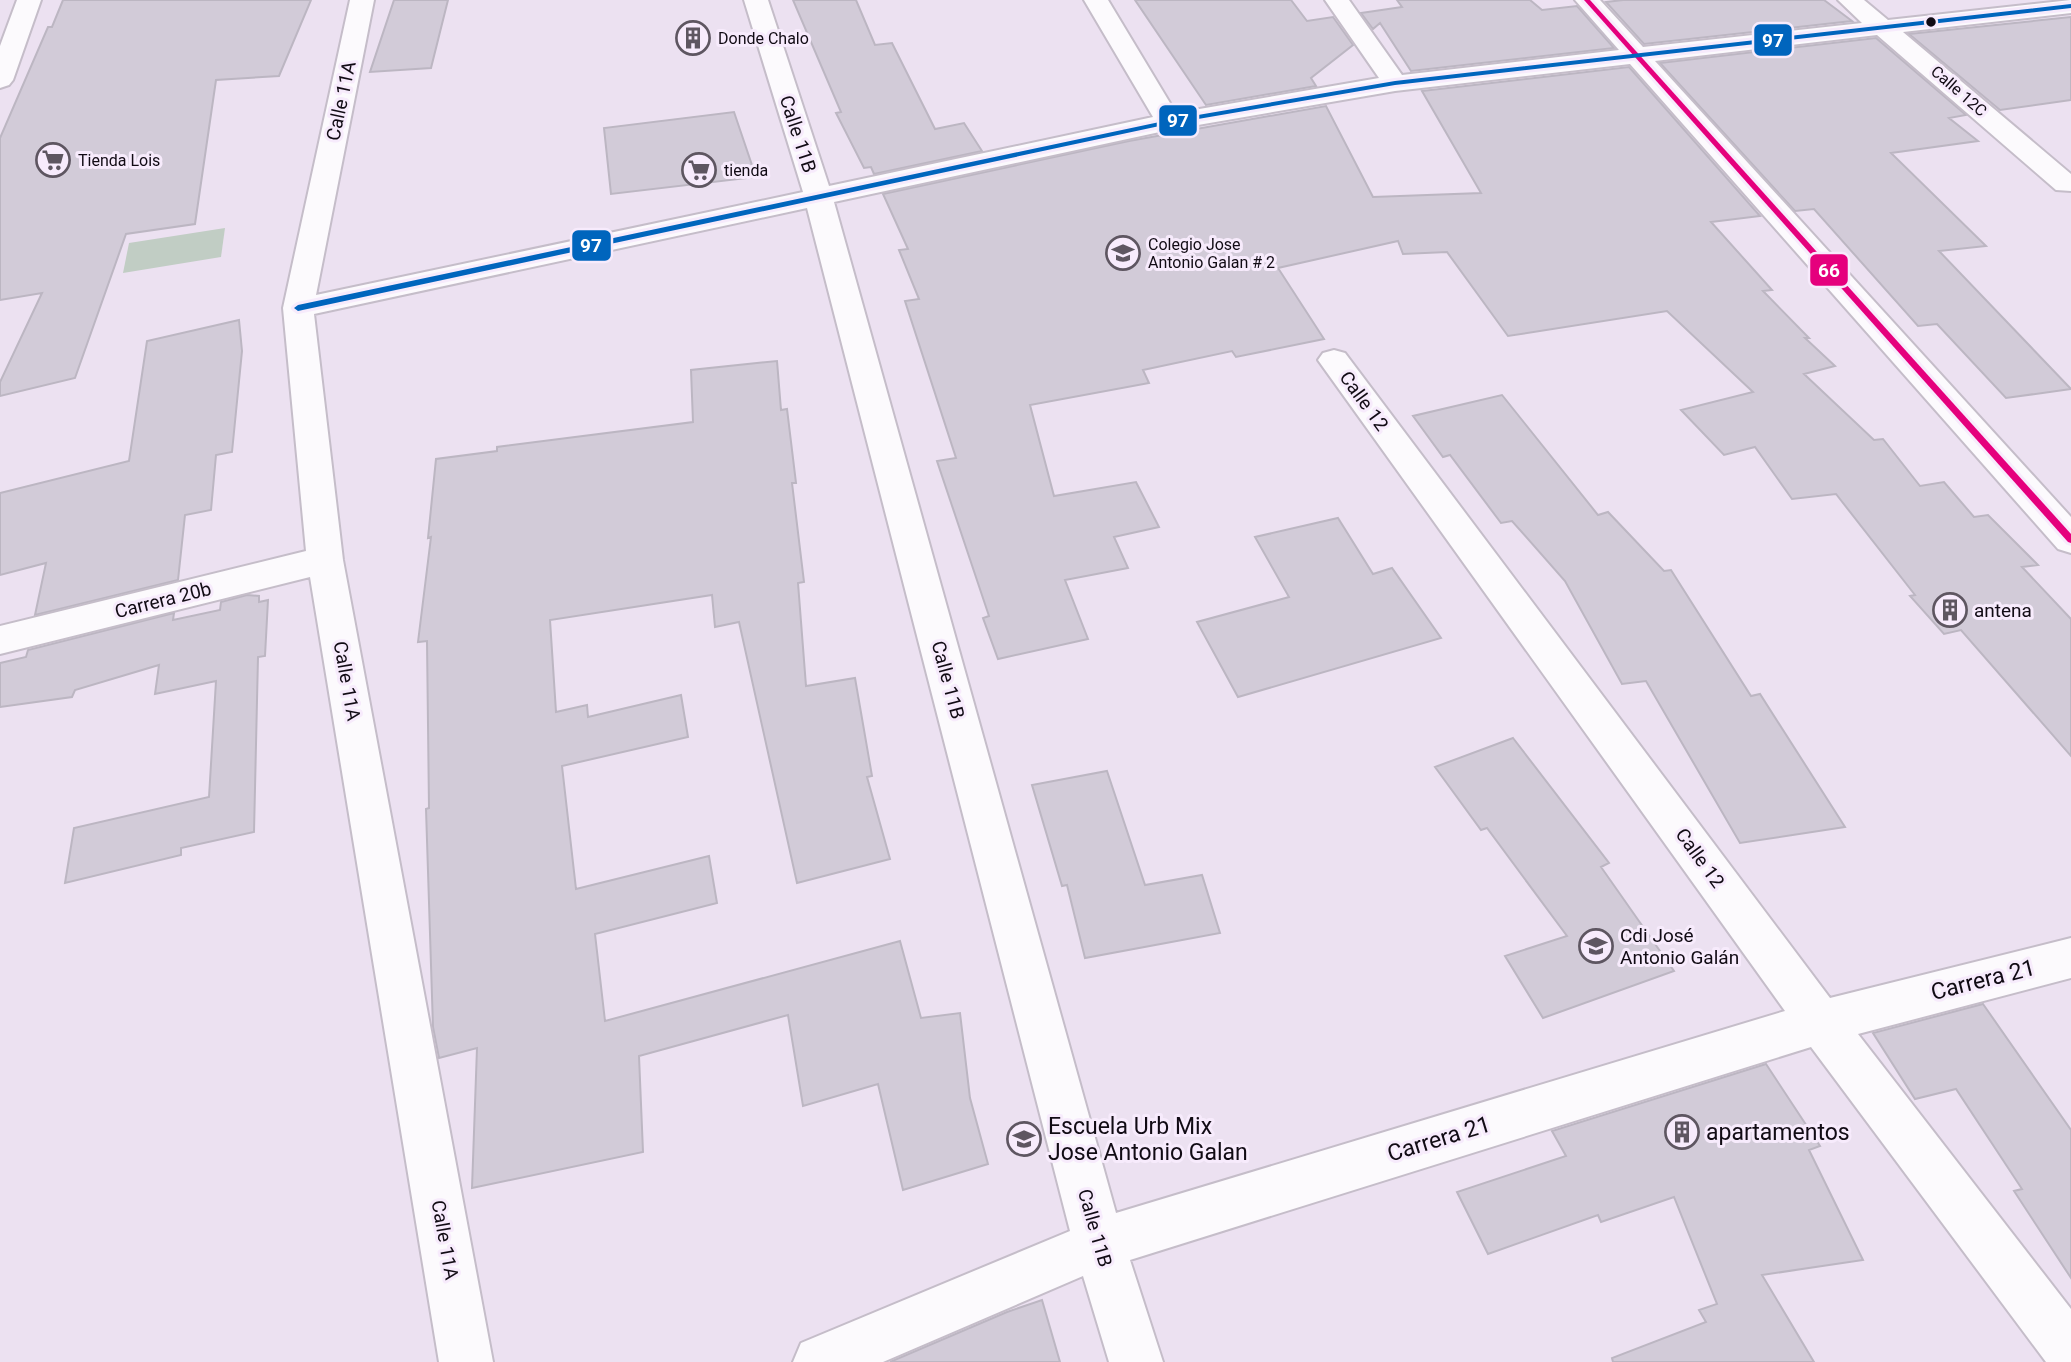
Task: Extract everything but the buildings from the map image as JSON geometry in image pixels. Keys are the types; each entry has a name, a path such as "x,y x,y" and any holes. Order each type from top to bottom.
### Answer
{"street":[{"path":"0,80 29,0"},
{"name":"Calle 11A","path":"362,0 298,308 325,560 466,1362"},
{"name":"Calle 11B","path":"756,0 819,198 1099,1244 1136,1362"},
{"path":"1096,0 1169,122"},
{"path":"1337,0 1395,83"},
{"path":"1587,0 2071,540"},
{"name":"Calle 12C","path":"1850,0 2066,184"},
{"path":"298,308 1169,122 1395,83 2071,6"},
{"name":"Calle 12","path":"1334,360 1820,1022 2071,1352"},
{"name":"Carrera 20b","path":"0,640 325,560"},
{"name":"Carrera 21","path":"820,1362 1099,1244 1820,1022 2071,958"}],"shaded area":[{"path":"225,228 221,257 123,273 129,243"}],"transit line":[{"name":"66","path":"1587,0 2071,540"},
{"name":"97","path":"298,308 1169,122 1395,83 2071,6"}],"place":[{"name":"Donde Chalo","path":"693,38"},
{"name":"Tienda Lois","path":"53,160"},
{"name":"tienda","path":"699,170"},
{"name":"Colegio Jose Antonio Galan # 2","path":"1123,253"},
{"name":"antena","path":"1950,610"},
{"name":"Cdi José Antonio Galán","path":"1596,946"},
{"name":"apartamentos","path":"1682,1132"},
{"name":"Escuela Urb Mix Jose Antonio Galan","path":"1024,1139"}]}
